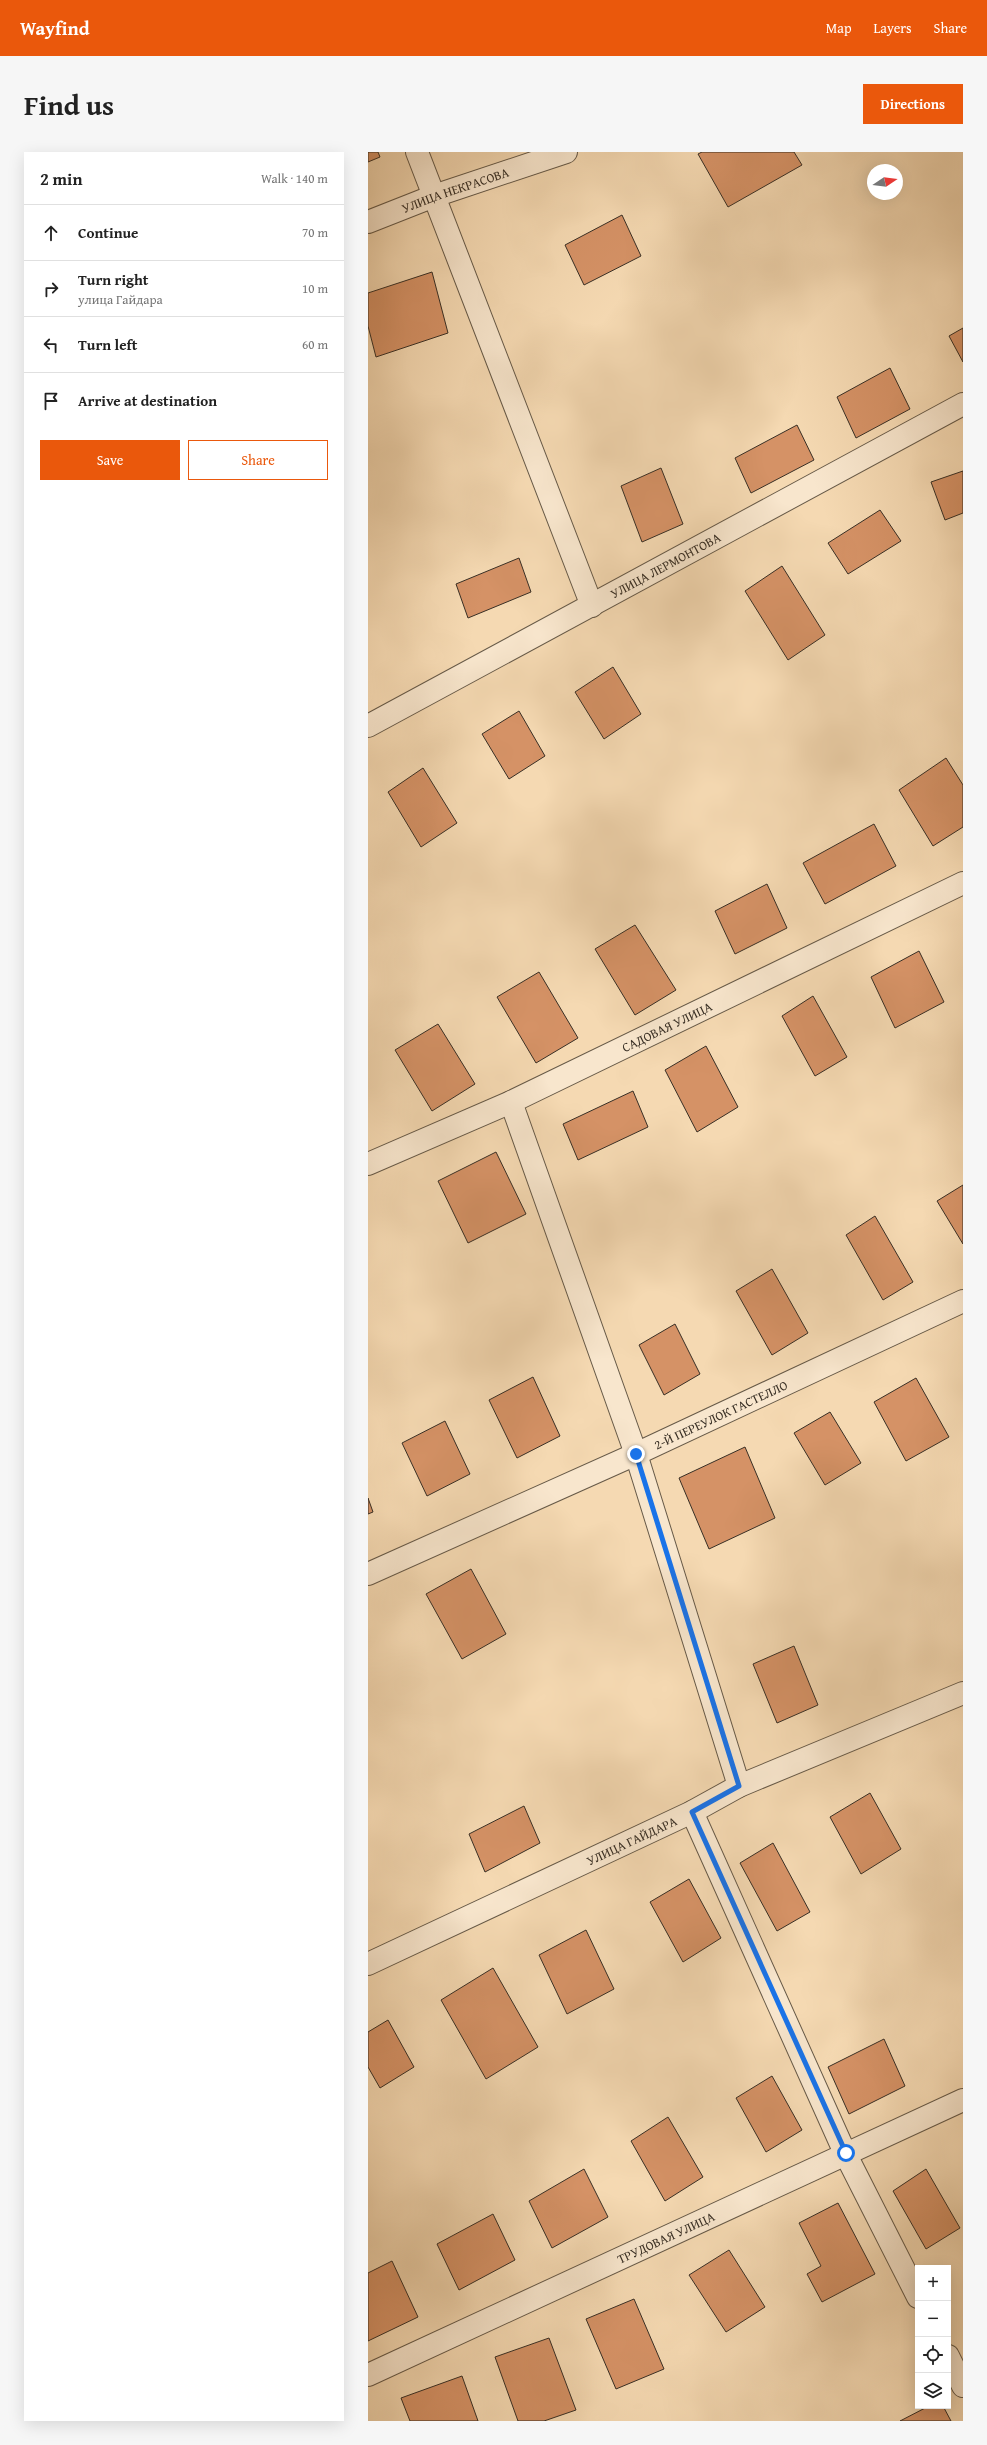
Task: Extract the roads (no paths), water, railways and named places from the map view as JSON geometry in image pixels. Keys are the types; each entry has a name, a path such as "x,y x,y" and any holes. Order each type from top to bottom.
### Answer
{"street":[{"path":"417,152 592,606"},
{"name":"УЛИЦА НЕКРАСОВА","path":"368,222 434,196 566,152"},
{"name":"УЛИЦА ЛЕРМОНТОВА","path":"368,726 963,404"},
{"name":"САДОВАЯ УЛИЦА","path":"368,1164 511,1102 963,883"},
{"path":"511,1102 636,1454 739,1786"},
{"name":"2-Й ПЕРЕУЛОК ГАСТЕЛЛО","path":"368,1574 636,1454 963,1301"},
{"name":"УЛИЦА ГАЙДАРА","path":"368,1964 692,1812 739,1786 963,1693"},
{"path":"692,1812 846,2153 915,2291"},
{"name":"ТРУДОВАЯ УЛИЦА","path":"368,2375 963,2100"},
{"path":"951,2362 963,2386"}]}
